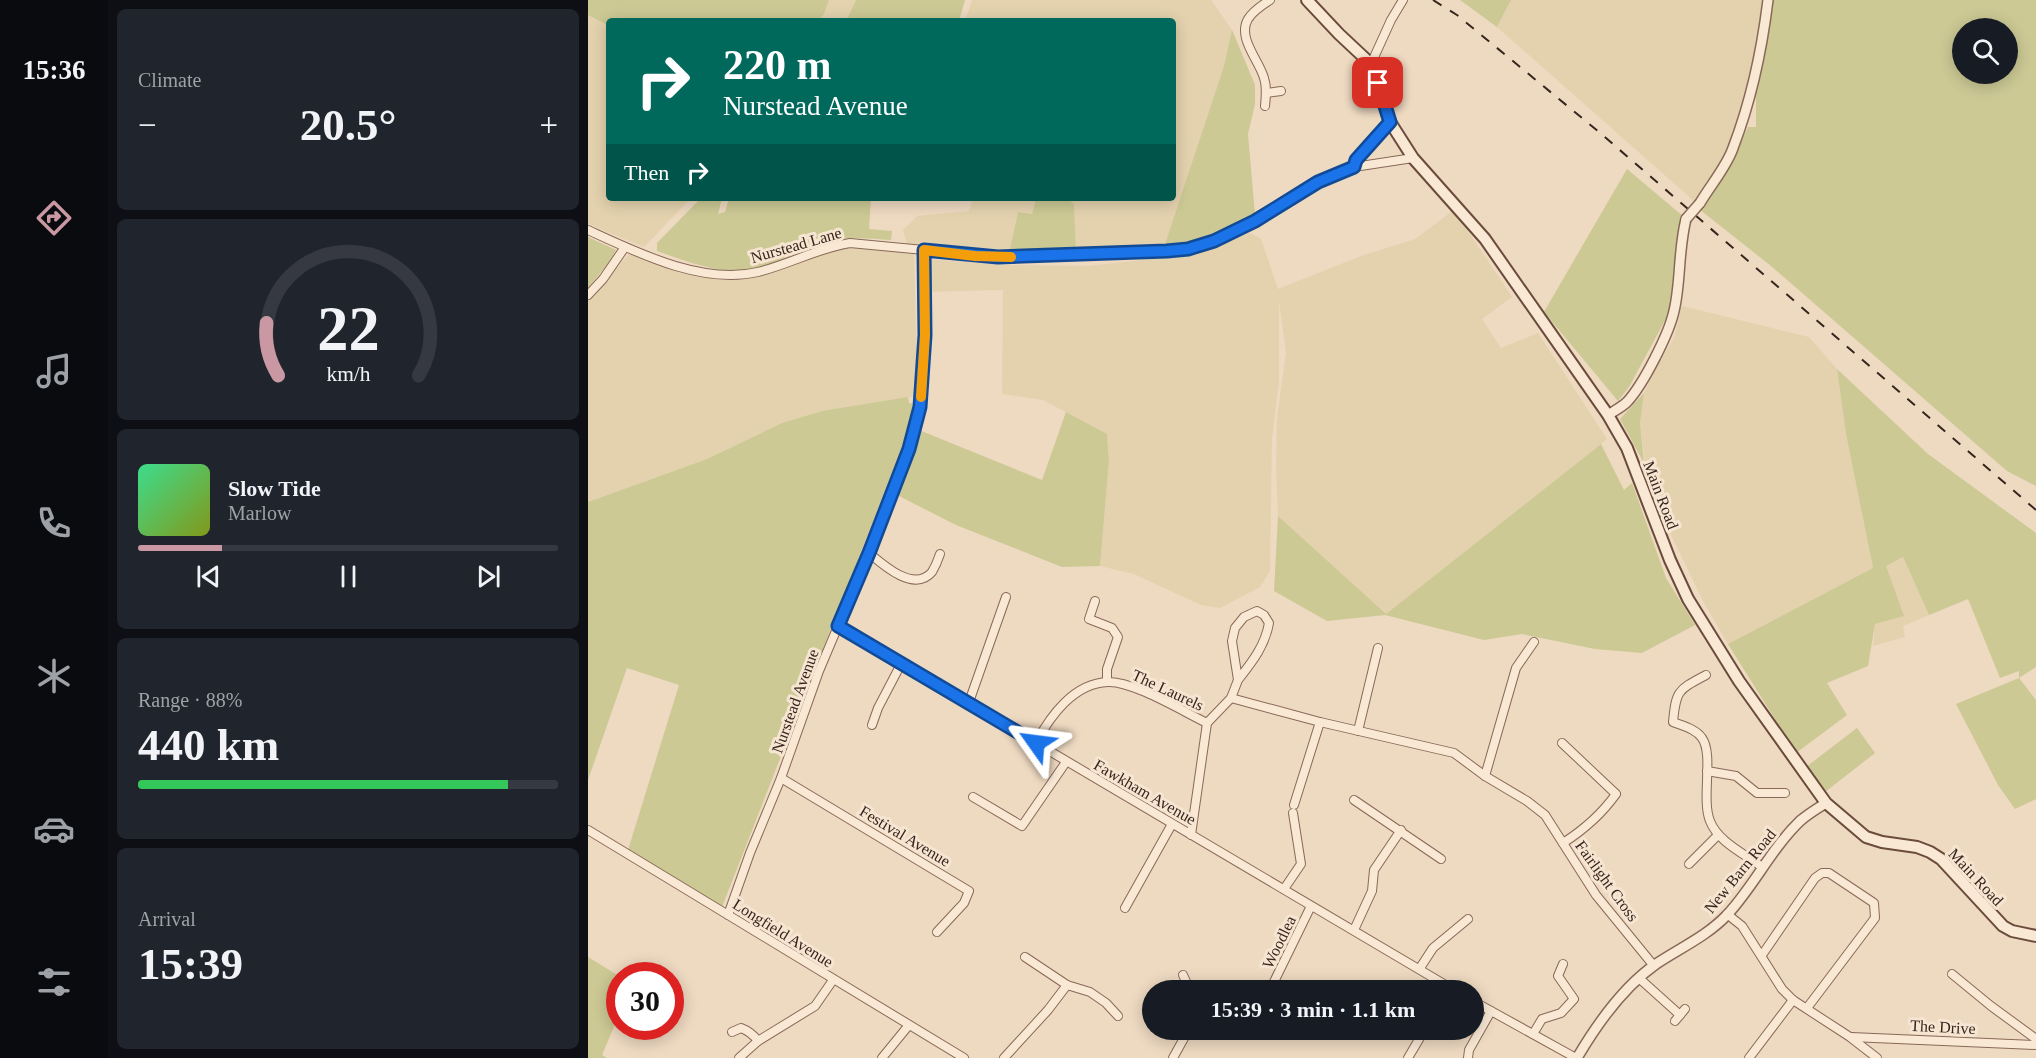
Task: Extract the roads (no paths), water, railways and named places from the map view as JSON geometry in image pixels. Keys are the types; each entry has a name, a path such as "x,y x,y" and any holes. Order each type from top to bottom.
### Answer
{"main road":[{"name":"Main Road","path":"1307,0 1371,64 1390,122 1413,158 1485,239 1608,415 1627,448 1670,560 1688,599 1739,681 1826,802 1866,837 1882,843 1917,847 1930,852 1951,868 2003,927 2036,936"}],"street":[{"path":"1265,106 1267,93 1264,76 1246,39 1246,30 1248,20 1270,0"},
{"path":"1371,64 1390,20 1402,0"},
{"path":"1608,415 1626,403 1636,391 1664,338 1674,312 1686,219 1700,203 1733,150 1761,44 1768,0"},
{"path":"1267,93 1281,91"},
{"path":"1354,167 1356,160 1390,122"},
{"name":"Nurstead Lane","path":"588,230 625,247 683,268 718,275 758,272 831,246 850,243 998,257 1188,249 1214,241 1243,227 1295,198 1318,182 1354,167 1413,158"},
{"path":"588,295 603,279 625,247"},
{"name":"Nurstead Avenue","path":"728,915 838,626 909,449 920,407 925,335 924,250"},
{"path":"869,553 885,567 909,579 922,578 931,573 940,554"},
{"path":"969,702 1006,597"},
{"path":"1095,601 1087,622 1112,628 1117,634 1117,641 1107,669 1107,682"},
{"path":"1191,835 1207,723 1231,698 1238,680 1261,650 1267,637 1269,623 1264,615 1257,611 1244,616 1235,628 1232,641 1238,680"},
{"name":"Fawkham Avenue","path":"838,626 1438,980"},
{"path":"1485,776 1516,668 1534,642"},
{"path":"1358,730 1378,648"},
{"path":"872,725 878,708 901,664"},
{"path":"1706,675 1683,687 1675,704 1673,722 1695,731 1703,739 1707,771 1706,803 1710,820 1718,835 1762,867"},
{"name":"The Laurels","path":"1036,743 1052,716 1071,698 1094,685 1107,682 1133,687 1207,723"},
{"path":"1231,698 1320,722 1454,753 1545,815 1563,843"},
{"path":"1284,889 1301,864 1294,809 1320,722"},
{"name":"Fairlight Cross","path":"1562,743 1616,794 1602,813 1588,826 1563,843 1596,895 1654,966"},
{"path":"974,797 1022,826 1066,762"},
{"path":"1707,771 1736,776 1757,793 1785,793"},
{"name":"Festival Avenue","path":"781,778 969,891 964,903 937,932"},
{"path":"1354,800 1441,859"},
{"name":"New Barn Road","path":"1576,1058 1588,1038 1620,997 1654,966 1713,927 1727,914 1801,820 1826,802"},
{"path":"1125,908 1172,824"},
{"name":"Longfield Avenue","path":"588,830 964,1058"},
{"path":"1354,930 1371,891 1374,870 1401,830"},
{"path":"1689,864 1718,835"},
{"path":"1762,955 1815,878 1822,873 1829,873 1874,903 1875,918 1807,1008"},
{"name":"Woodlea","path":"1275,980 1311,906"},
{"path":"1727,914 1742,926 1782,989 1793,1000 1850,1037 1877,1058"},
{"path":"1420,968 1433,948 1468,919"},
{"path":"1025,957 1067,985 1090,992 1106,1003 1118,1016"},
{"path":"1533,1034 1542,1019 1561,1012 1574,999 1558,976 1563,964"},
{"name":"The Drive","path":"1952,974 2036,1039"},
{"path":"1183,975 1185,980"},
{"path":"1640,979 1680,1015"},
{"path":"739,1058 758,1041 815,1006 833,980"},
{"path":"1004,1058 1048,1010 1067,985"},
{"path":"1749,1058 1793,1000"},
{"path":"1484,1007 1576,1058"},
{"path":"1468,1058 1469,1050 1491,1011"},
{"path":"732,1032 740,1025 758,1041"},
{"path":"882,1058 909,1025"},
{"name":"The Drive","path":"1850,1037 2036,1045"},
{"path":"1173,1058 1184,1040"},
{"path":"1408,1058 1419,1040"}],"railway":[{"path":"1433,0 1457,15 1599,132 2036,510"}]}
